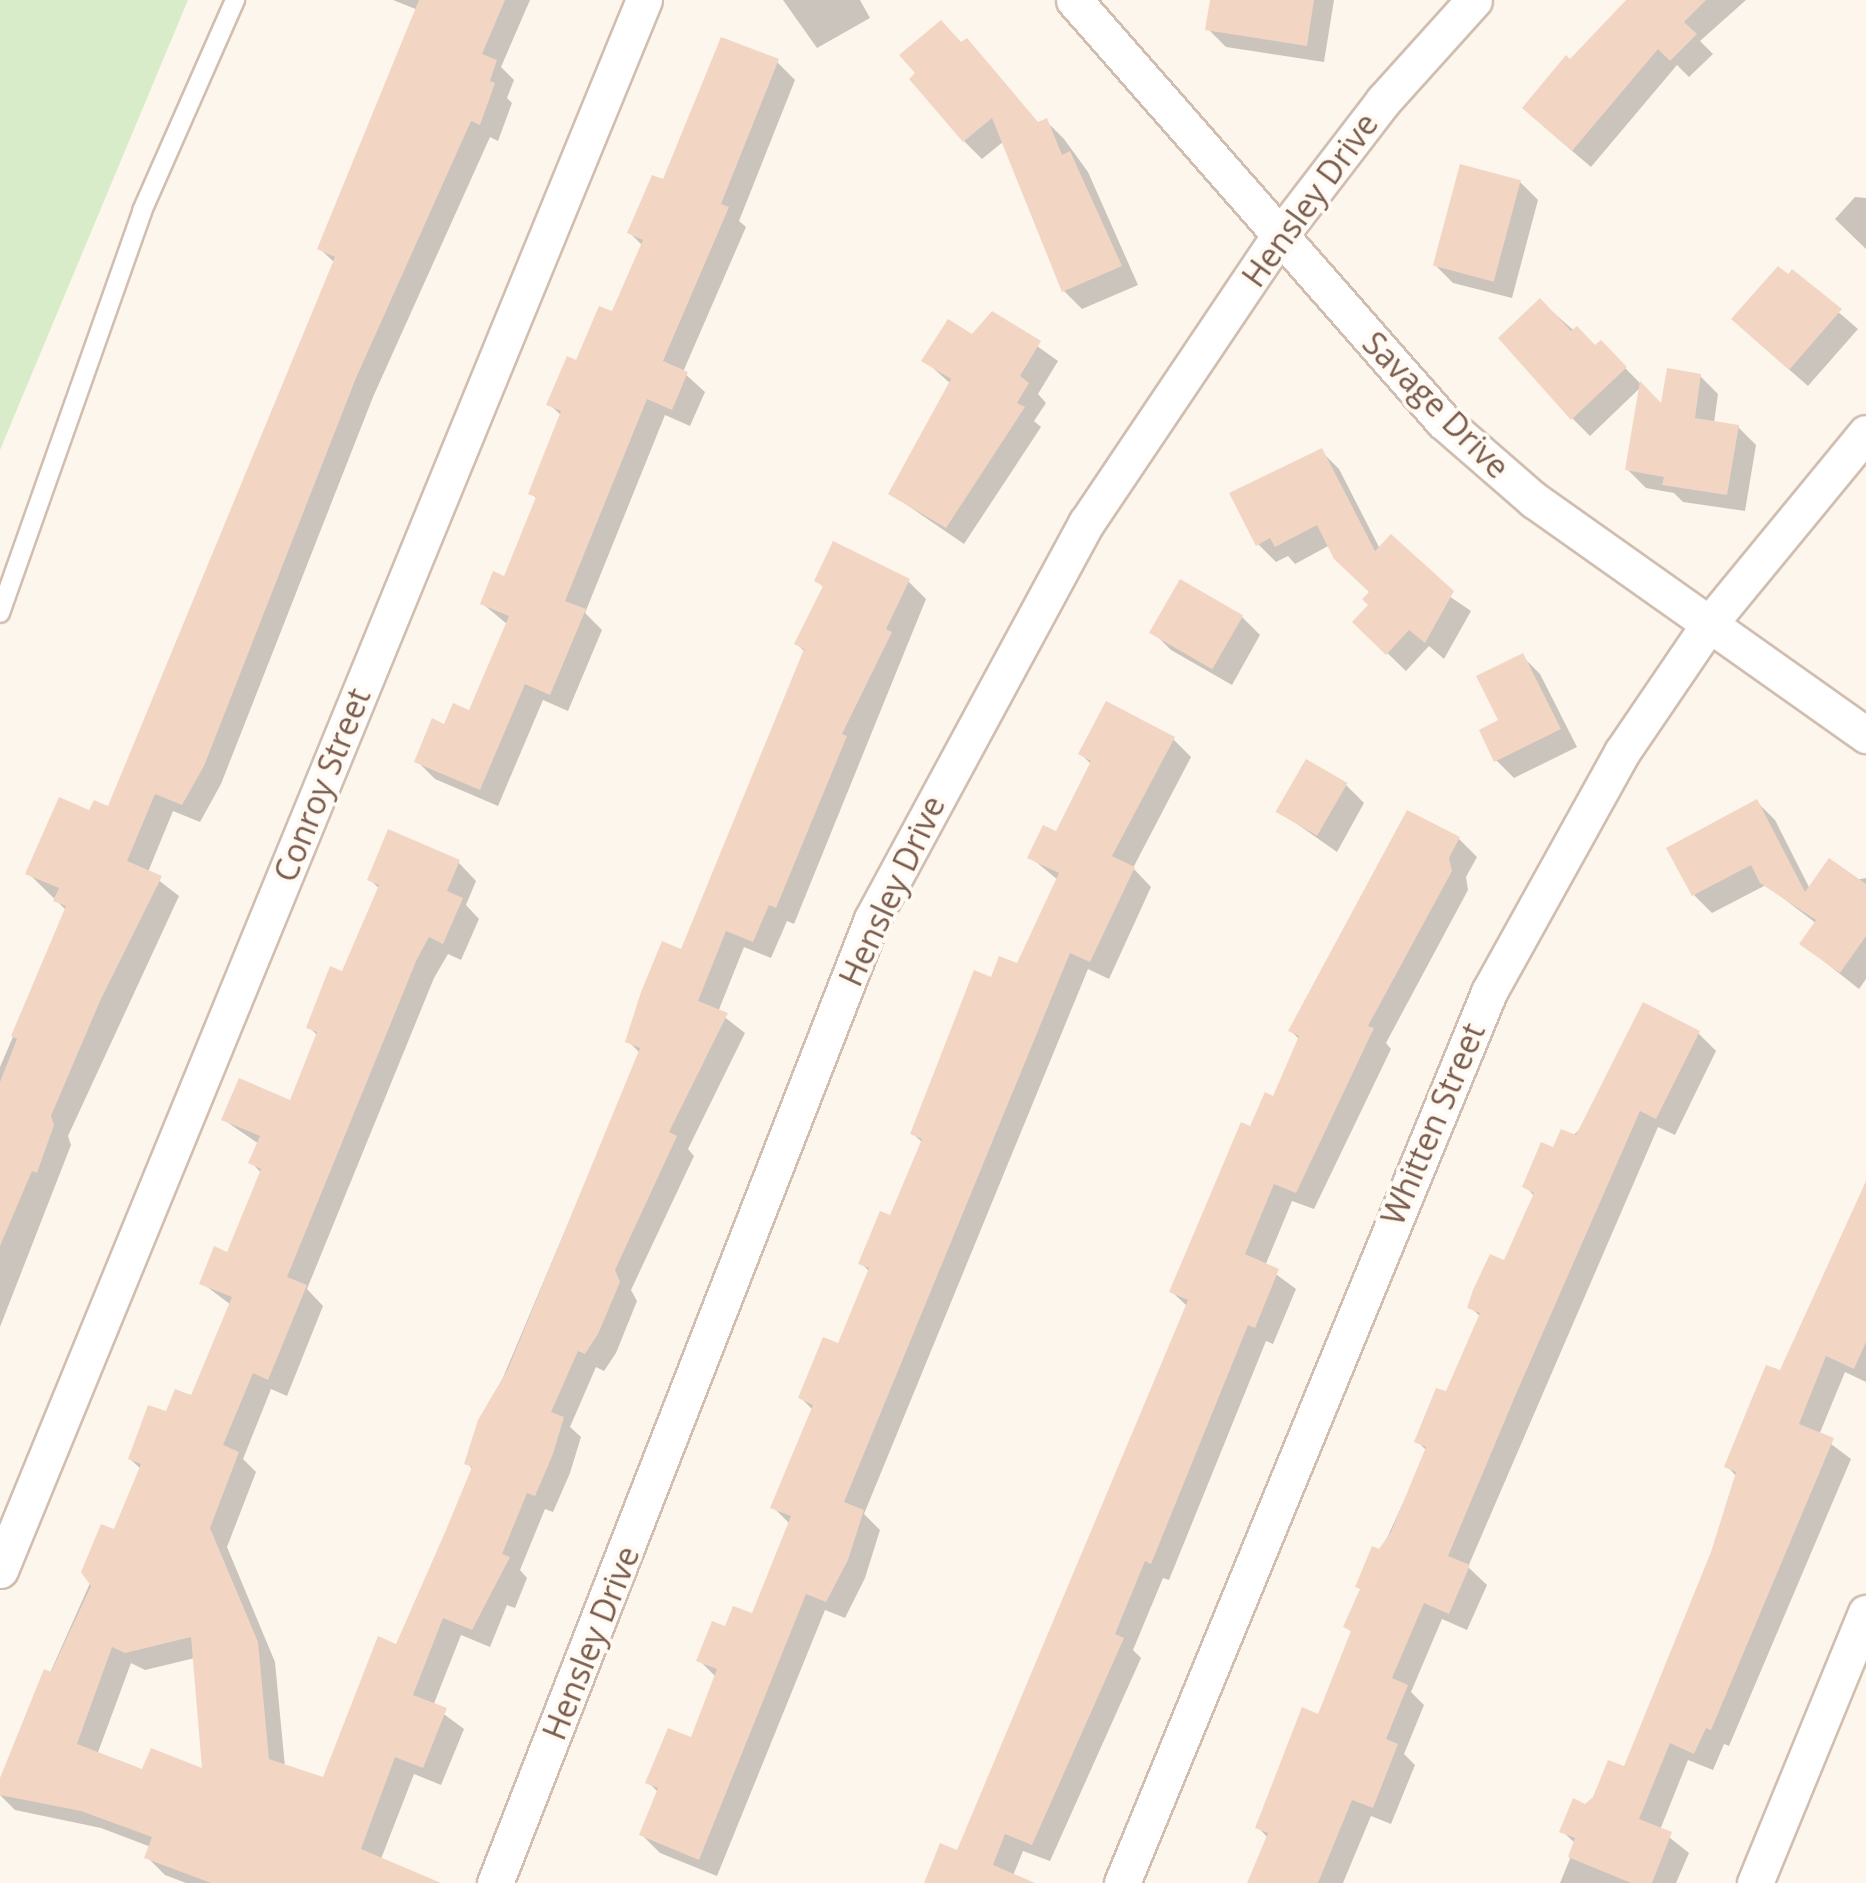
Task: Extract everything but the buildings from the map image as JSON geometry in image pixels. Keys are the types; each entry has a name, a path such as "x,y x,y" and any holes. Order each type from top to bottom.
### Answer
{"street":[{"name":"Conroy Street","path":"0,1570 644,0"},
{"name":"Savage Drive","path":"1074,0 1278,238 1443,421 1534,500 1866,735"},
{"name":"Hensley Drive","path":"495,1883 872,919 1087,522 1278,238 1383,102 1474,0"},
{"name":"Whitten Street","path":"1122,1883 1490,992 1622,752 1710,624 1866,433"},
{"path":"1755,1883 1866,1613"}],"lane":[{"path":"0,613 142,211 235,0"}],"green space":[{"path":"0,0 188,0 0,450"}]}
